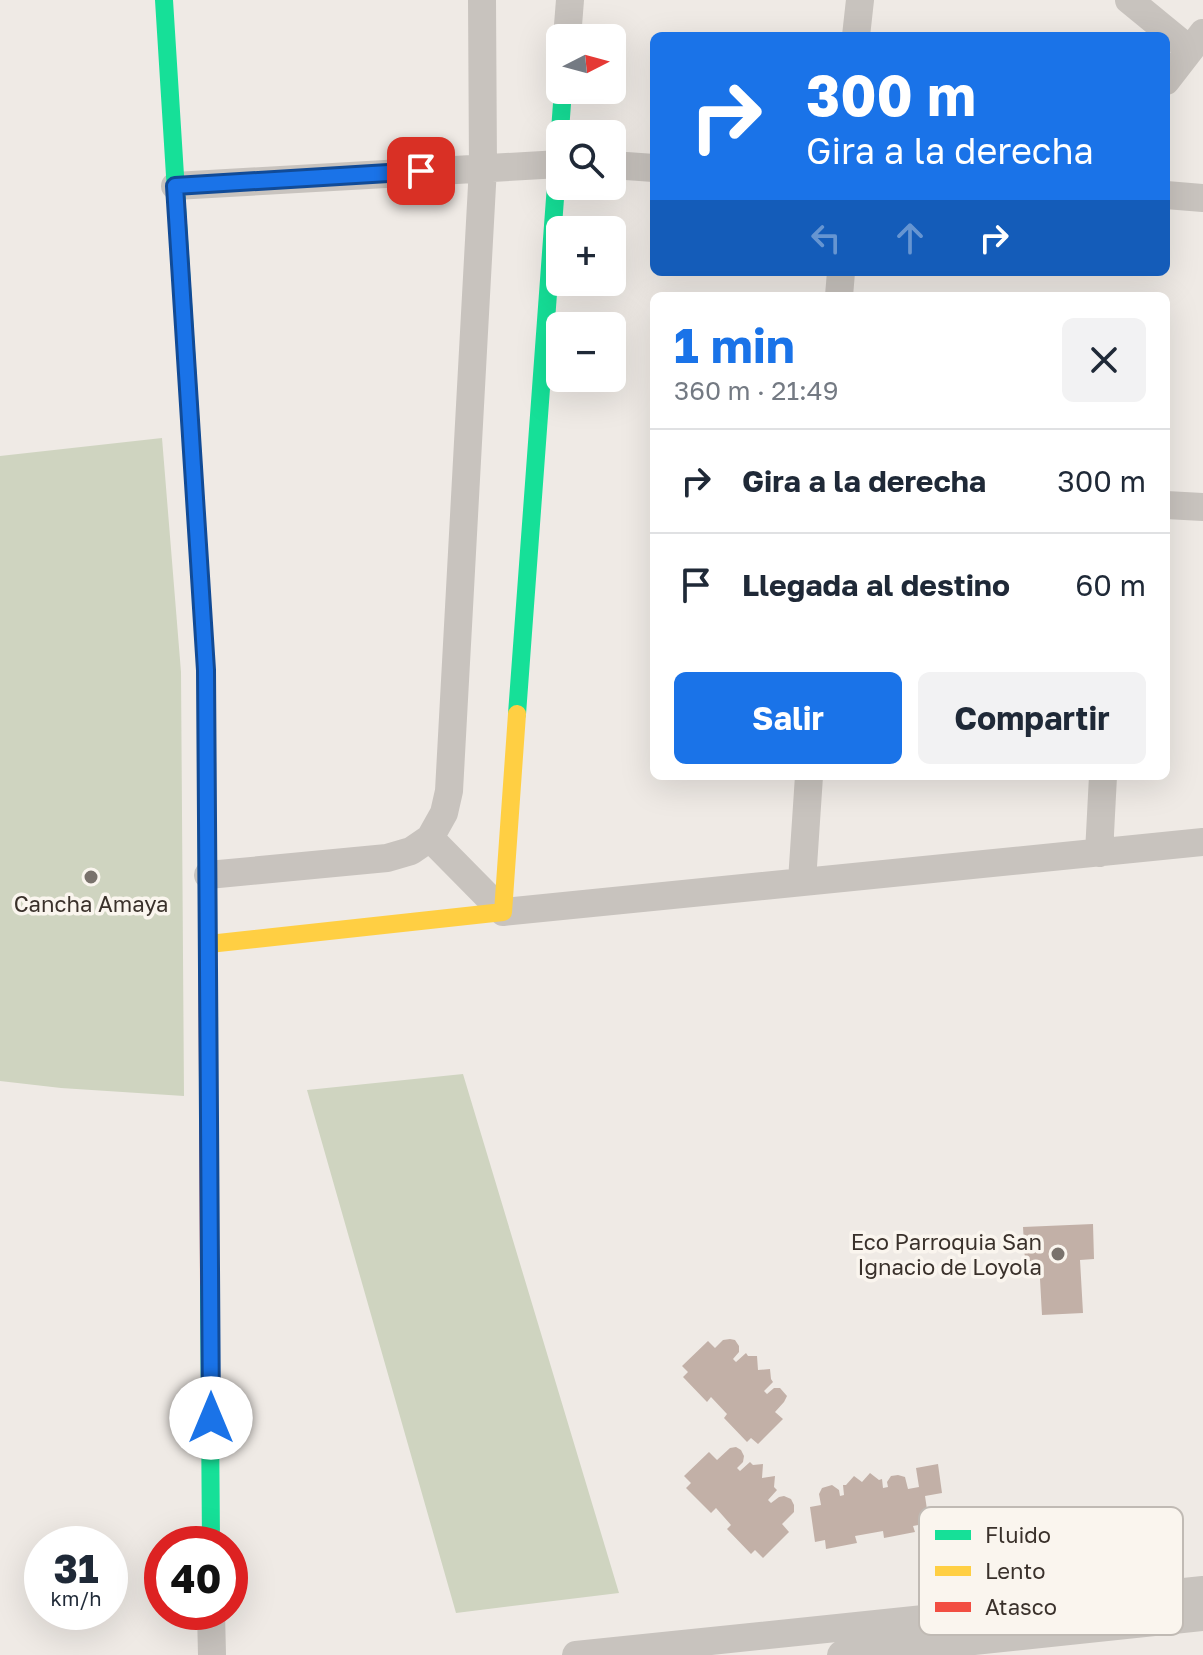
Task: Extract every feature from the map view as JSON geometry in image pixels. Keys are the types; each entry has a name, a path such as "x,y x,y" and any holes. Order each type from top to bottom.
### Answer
{"street":[{"path":"164,0 206,670 211,1526"},
{"path":"208,875 387,858 411,851 430,838 444,813 449,791 483,167 482,0"},
{"path":"568,24 570,0"},
{"path":"856,32 860,0"},
{"path":"1129,0 1196,42 1170,76"},
{"path":"175,186 546,164"},
{"path":"626,166 650,168"},
{"path":"1170,195 1203,198"},
{"path":"503,912 555,200"},
{"path":"1170,505 1203,507"},
{"path":"802,881 809,780"},
{"path":"1099,853 1103,780"},
{"path":"430,838 503,912"},
{"path":"209,944 1203,842"},
{"path":"1183,1594 1203,1590"},
{"path":"1183,1619 1203,1617"},
{"path":"211,1630 212,1655"},
{"path":"576,1655 992,1635"},
{"path":"841,1655 992,1635"}],"green space":[{"name":"Cancha Amaya","path":"162,438 181,672 184,1096 0,1081 0,456"},
{"path":"463,1074 619,1593 456,1613 307,1090"}],"building":[{"path":"1093,1224 1094,1259 1080,1260 1083,1313 1042,1315 1039,1261 1025,1261 1023,1227"},
{"path":"730,1339 739,1346 739,1352 733,1359 736,1362 746,1353 757,1356 758,1370 770,1369 773,1382 764,1391 767,1394 774,1388 780,1388 787,1396 775,1412 783,1419 758,1444 751,1438 747,1442 724,1418 727,1414 711,1397 707,1402 683,1377 688,1372 682,1366 708,1341 715,1348 723,1340"},
{"path":"736,1447 744,1456 737,1468 740,1471 750,1462 753,1465 763,1464 762,1478 775,1476 774,1487 777,1490 768,1500 771,1503 784,1496 791,1499 794,1505 794,1512 782,1524 789,1532 763,1558 755,1550 751,1554 727,1529 731,1525 716,1508 711,1513 686,1488 691,1483 684,1476 709,1452 717,1460 730,1448"},
{"path":"938,1464 942,1493 925,1496 927,1507 919,1507 919,1525 913,1526 915,1532 884,1538 883,1531 855,1536 857,1543 826,1549 825,1540 815,1542 810,1507 821,1505 819,1494 822,1488 832,1485 839,1490 840,1496 844,1495 843,1485 854,1476 862,1482 870,1473 882,1479 883,1488 888,1487 891,1476 898,1475 905,1477 908,1489 919,1487 916,1468"}],"traffic: fast":[{"path":"164,0 206,670 207,877"},
{"path":"517,714 562,104"},
{"path":"209,1282 211,1526"}],"traffic: slow":[{"path":"209,944 503,912 517,714"}],"traffic: jam":[{"path":"207,877 209,1282"}],"place":[{"name":"Cancha Amaya","path":"91,877"},
{"name":"Eco Parroquia San Ignacio de Loyola","path":"1058,1254"}],"route":[{"path":"211,1418 206,670 175,186 421,171"}]}
